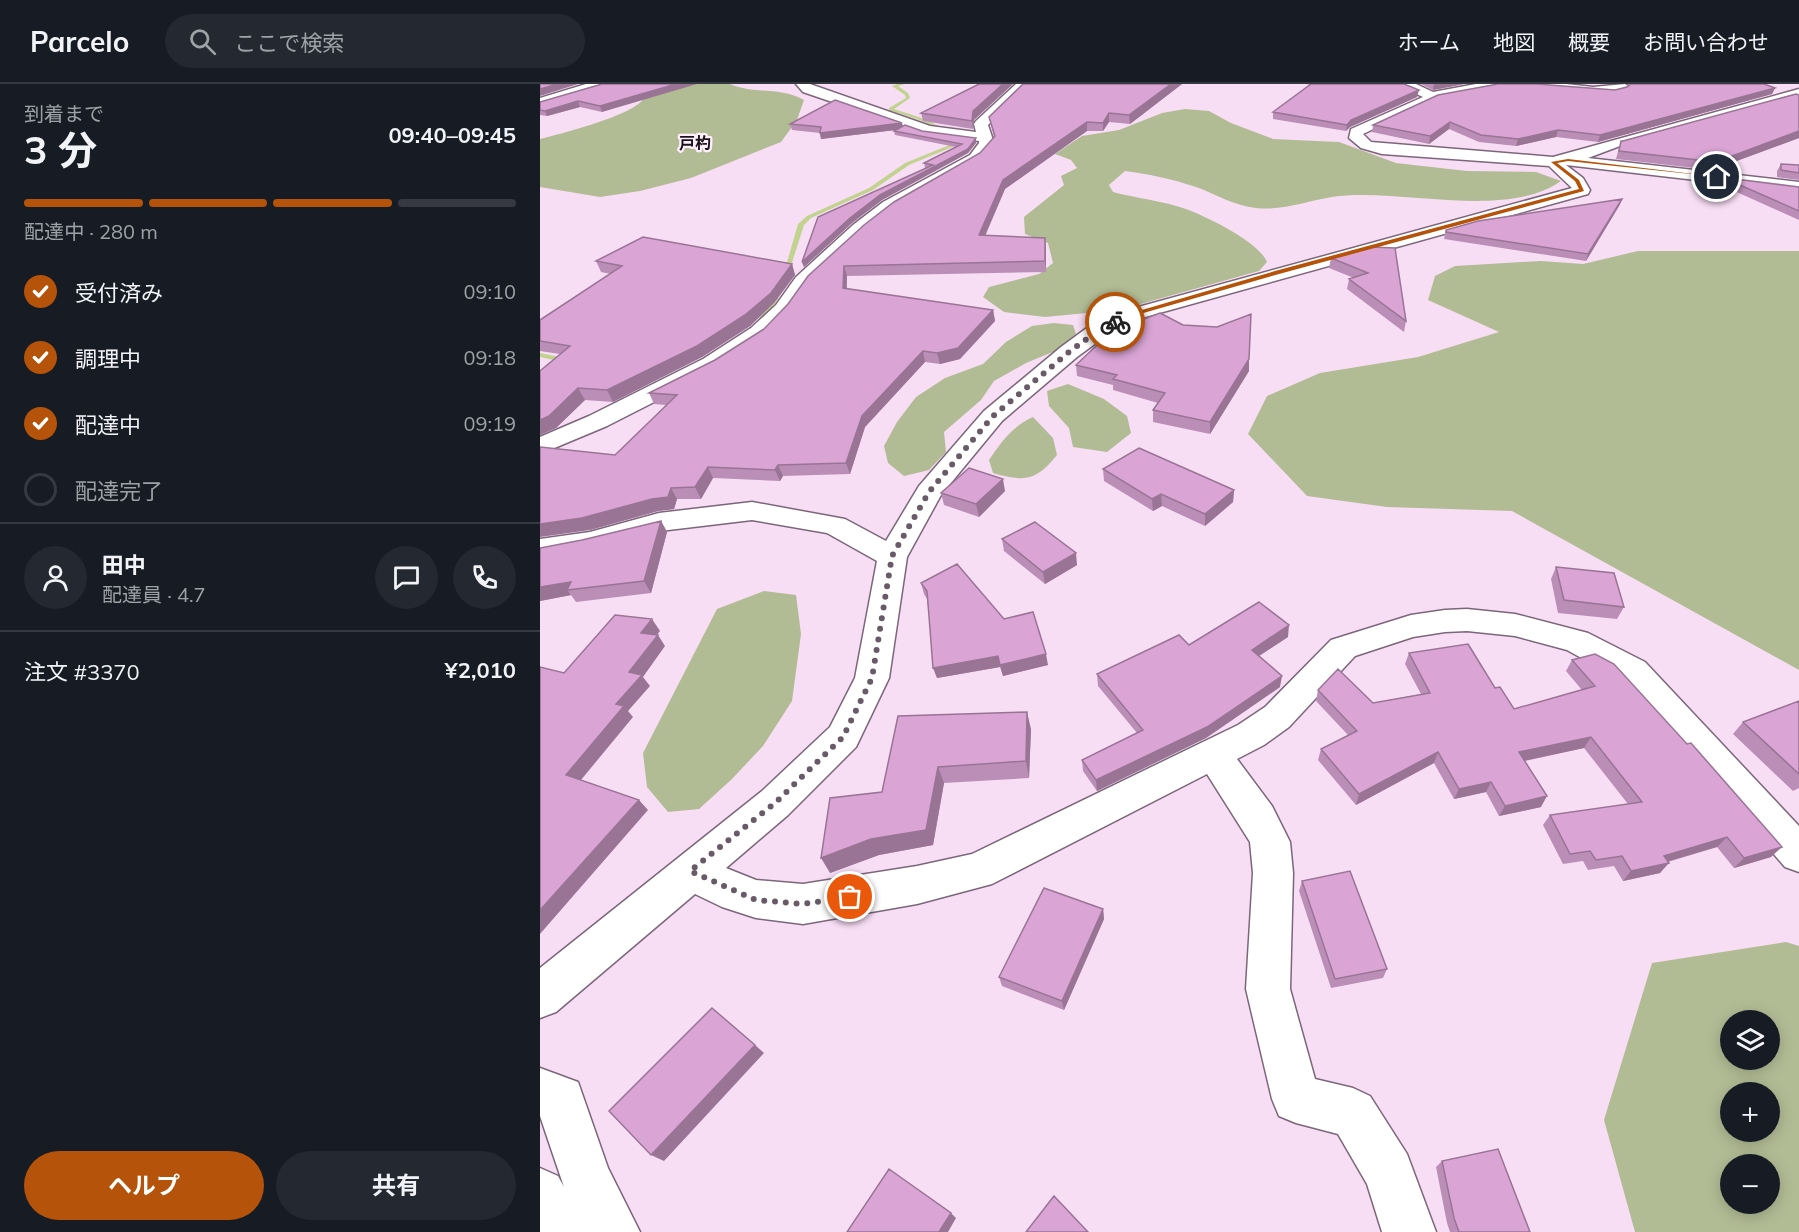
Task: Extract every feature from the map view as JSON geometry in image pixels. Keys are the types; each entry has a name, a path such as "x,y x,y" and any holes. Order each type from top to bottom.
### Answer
{"street":[{"path":"540,102 600,84"},
{"path":"802,84 808,89 928,130 985,137"},
{"path":"540,446 598,421 711,364 759,333 783,309 803,281 859,229 889,206 975,158 987,143 981,124 1024,84"},
{"path":"1400,84 1420,89 1431,96"},
{"path":"1497,84 1431,96 1429,99 1356,132 1356,138 1366,145 1382,149 1561,161 1799,187"},
{"path":"1533,84 1593,91 1625,88"},
{"path":"1561,161 1615,143 1799,93"},
{"path":"540,996 775,803 843,737 872,678 892,556 929,492 993,416 1103,327 1138,313 1277,273 1582,190 1561,161"},
{"path":"540,549 590,541 659,522 752,511 835,525 892,556"},
{"path":"690,871 756,900 803,904 917,885 978,871 1251,735 1278,717 1300,690 1343,648 1412,626 1467,620 1515,625 1577,641 1634,671 1799,854"},
{"path":"1213,754 1258,818 1270,842 1273,873 1268,989 1296,1099 1353,1113 1389,1172 1409,1232"},
{"path":"540,1092 561,1099 576,1153 601,1213 613,1232"},
{"path":"540,1194 560,1232"}],"green space":[{"path":"646,84 730,84 749,89 785,93 804,100 797,120 781,142 691,178 640,191 600,197 540,187 540,139 596,123 627,111 644,98"},
{"path":"1185,109 1209,111 1231,123 1273,139 1339,142 1396,163 1467,171 1536,172 1561,181 1538,193 1511,199 1481,201 1359,195 1332,197 1266,209 1240,205 1178,182 1125,171 1109,185 1113,192 1177,206 1206,218 1243,238 1262,254 1267,262 1259,271 1119,310 1045,317 1004,312 983,297 989,287 1039,274 1053,263 1048,243 1025,234 1024,217 1064,185 1061,176 1077,168 1071,160 1055,154 1082,136 1119,130 1162,113"},
{"path":"1638,251 1799,251 1799,670 1512,511 1387,507 1307,496 1248,434 1267,396 1320,373 1418,357 1499,332 1428,300 1435,276 1455,266 1541,261 1583,264"},
{"path":"1054,323 1073,325 1076,334 1060,349 1026,363 994,381 981,400 944,432 946,452 929,470 904,476 888,463 884,446 897,422 916,397 945,378 983,364 1006,342 1032,326"},
{"path":"1068,384 1104,399 1127,416 1131,433 1107,452 1073,447 1069,428 1049,406 1047,391"},
{"path":"1033,417 1053,438 1057,455 1043,470 1029,477 1014,478 993,473 989,460 994,453 1013,430"},
{"path":"764,591 796,595 801,634 792,701 763,746 699,809 668,812 647,787 643,753 717,609"},
{"path":"1786,942 1799,946 1799,1232 1635,1232 1604,1120 1652,963"}],"building":[{"path":"540,84 558,84 540,89"},
{"path":"602,84 676,84 600,106 578,101 545,111 540,110 540,102"},
{"path":"979,84 1003,84 973,111 972,121 921,113"},
{"path":"1023,84 1171,84 1129,115 1109,113 1103,123 1087,122 1003,180 979,235 1045,238 1045,261 844,266 843,288 993,310 958,348 937,353 923,351 862,416 846,463 778,465 775,470 708,467 695,487 671,488 668,497 652,499 582,518 540,524 540,447 615,455 677,395 649,393 715,360 764,329 788,304 808,276 864,225 894,202 980,153 995,136 989,117"},
{"path":"1311,84 1404,84 1419,90 1351,120 1347,125 1273,112"},
{"path":"1498,84 1537,84 1615,90 1631,84 1764,84 1775,88 1600,135 1558,130 1518,139 1481,135 1450,122 1430,136 1373,125 1438,95"},
{"path":"1799,95 1799,131 1716,162 1619,151 1621,141"},
{"path":"835,100 902,123 820,133 821,127 790,124"},
{"path":"905,125 922,131 976,138 968,149 880,195 850,218 802,262 818,217 933,165 924,163 962,144 894,131"},
{"path":"1781,164 1799,165 1799,173 1781,170"},
{"path":"1743,180 1799,187 1799,211 1733,182"},
{"path":"1622,199 1588,254 1446,232 1446,230 1478,221"},
{"path":"643,237 792,264 771,293 745,315 697,346 607,390 578,388 549,416 540,420 540,371 570,346 540,341 540,320 622,266 596,261"},
{"path":"1371,247 1395,248 1406,321 1349,279 1368,273 1331,258"},
{"path":"1160,313 1183,325 1217,327 1251,314 1249,359 1210,422 1153,410 1165,393 1113,379 1117,375 1076,365 1112,331"},
{"path":"1139,448 1234,490 1205,514 1161,494 1152,499 1103,469"},
{"path":"969,468 1003,479 976,504 941,493"},
{"path":"661,521 644,581 567,590 571,582 540,587 540,548"},
{"path":"1035,522 1076,553 1043,572 1002,539"},
{"path":"957,564 1004,619 1033,612 1046,654 1000,665 998,656 933,668 927,591 921,583"},
{"path":"1556,567 1614,573 1624,607 1564,600"},
{"path":"1259,602 1289,625 1252,650 1282,676 1207,727 1096,780 1082,760 1143,730 1097,674 1179,635 1189,645"},
{"path":"615,615 652,619 641,633 658,635 629,672 642,675 616,704 624,706 566,775 639,800 540,910 540,667 564,673"},
{"path":"1468,644 1495,688 1500,687 1514,709 1595,686 1572,660 1595,654 1614,664 1687,744 1691,743 1782,847 1744,858 1727,837 1664,856 1669,863 1631,871 1622,856 1596,860 1590,851 1570,854 1550,815 1642,802 1591,737 1519,752 1547,796 1505,806 1491,782 1459,789 1438,752 1359,794 1321,749 1357,731 1318,690 1338,669 1373,703 1430,693 1409,653"},
{"path":"1799,701 1799,774 1743,722"},
{"path":"1027,712 1026,761 938,767 926,830 871,839 821,858 830,798 882,792 898,716"},
{"path":"1350,871 1387,969 1335,979 1302,881"},
{"path":"1044,888 1103,909 1062,1001 999,977"},
{"path":"712,1008 755,1045 651,1155 609,1111"},
{"path":"1498,1149 1530,1232 1459,1232 1442,1161"},
{"path":"889,1169 951,1213 939,1232 847,1232"},
{"path":"1054,1196 1088,1232 1026,1232"}],"waterway":[{"path":"785,275 801,224 809,217 871,189 907,164 955,145 950,137 936,126 891,109 908,98 907,94 894,86 903,84"},
{"path":"756,327 776,298"},
{"path":"540,355 567,361"}],"way so far":[{"path":"850,897 803,904 756,900 690,871 775,803 843,737 872,678 881,611 892,556 929,492 993,416 1069,352 1103,327 1115,322"}],"district":[{"name":"戸杓","path":"695,143"}],"route":[{"path":"1115,322 1138,313 1277,273 1582,190 1577,181 1553,162 1568,160 1717,177"}]}
